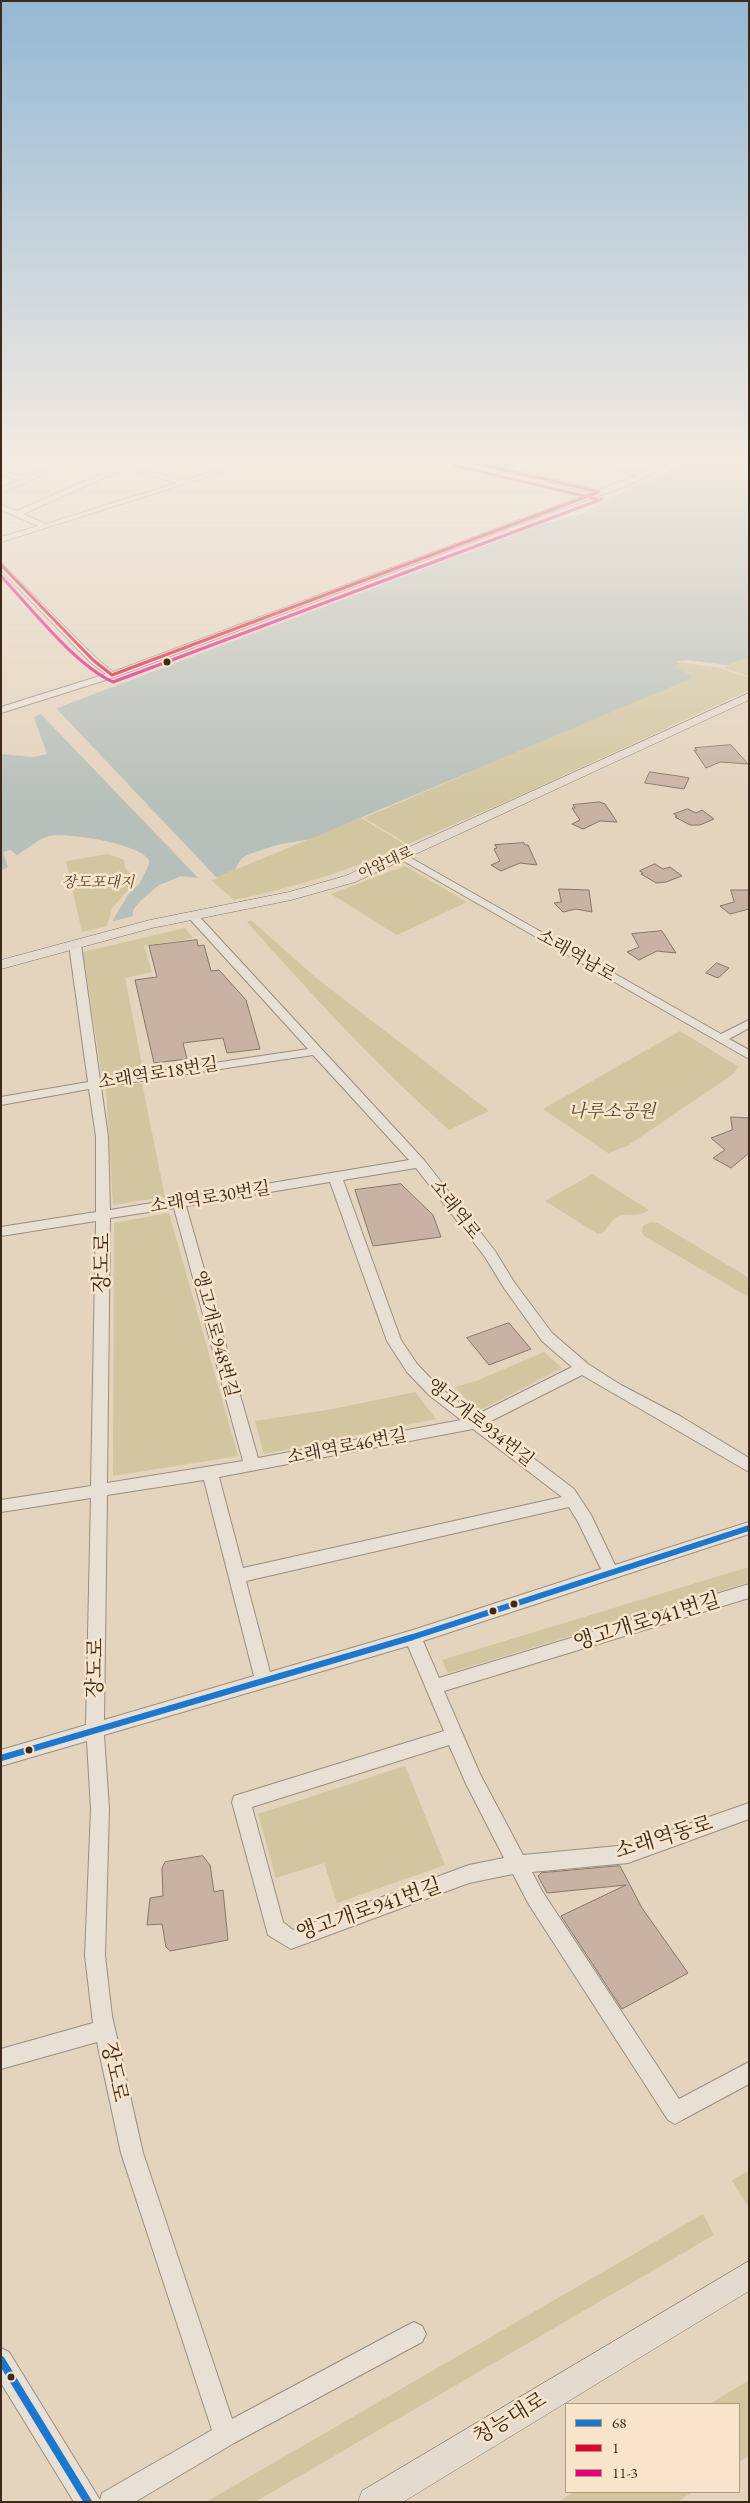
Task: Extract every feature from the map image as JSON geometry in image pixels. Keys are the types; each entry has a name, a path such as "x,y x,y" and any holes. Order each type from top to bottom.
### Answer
{"main road":[{"name":"아암대로","path":"1,965 75,944 192,915 291,896 350,879 404,856 749,696"},
{"name":"청능대로","path":"373,2502 749,2275"}],"street":[{"path":"10,575 93,660 112,675"},
{"path":"1,710 112,675 379,575"},
{"name":"소래역남로","path":"404,856 749,1055"},
{"name":"소래역로","path":"192,915 419,1163 490,1254 508,1285 547,1337 583,1368 749,1466"},
{"name":"장도로","path":"75,944 102,1137 100,1492 95,1731 100,1809 95,1956 105,2030 132,2153 226,2435"},
{"path":"720,1039 749,1023"},
{"name":"소래역로18번길","path":"1,1102 96,1084 316,1051"},
{"name":"소래역로30번길","path":"1,1232 419,1163"},
{"name":"앵고개로934번길","path":"335,1177 394,1341 412,1368 434,1391 474,1423 533,1465 574,1500 611,1574"},
{"name":"앵고개로948번길","path":"179,1203 252,1465"},
{"name":"소래역로46번길","path":"1,1506 100,1492 210,1473 474,1423 583,1368"},
{"path":"210,1473 264,1682"},
{"path":"237,1576 574,1500"},
{"path":"1,1758 413,1637 749,1528"},
{"name":"앵고개로941번길","path":"434,1687 747,1593"},
{"path":"413,1637 472,1778 540,1904 675,2113 749,2072"},
{"name":"앵고개로941번길","path":"454,1736 241,1802 275,1928 291,1940 469,1874 518,1864"},
{"name":"소래역동로","path":"518,1864 628,1854 749,1811"},
{"path":"1,2059 105,2030"},
{"path":"111,2502 226,2435 414,2334"},
{"path":"1,2360 28,2409 88,2502"}],"green space":[{"path":"749,606 749,676 724,668 728,665 688,660 678,661 674,666 678,662 720,668 749,678 749,690 521,795 408,844 364,818 476,770 317,835 361,818 406,845 385,854 322,877 234,900 211,880 181,876 159,885 145,896 133,910 133,916 113,921 122,905 145,875 149,859 143,853","holes":["307,840 235,870 240,859 252,852"]},
{"name":"장도포대지","path":"108,854 124,860 125,868 137,880 112,908 107,926 82,932 66,861"},
{"path":"405,866 467,902 397,935 331,894"},
{"path":"251,920 315,977 489,1111 449,1130 370,1055 320,1002 247,922"},
{"path":"185,928 193,938 144,946 152,972 125,978 143,1070 102,1077 83,952"},
{"name":"나루소공원","path":"680,1031 739,1067 732,1075 627,1146 608,1153 543,1109"},
{"path":"142,1083 165,1197 113,1205 106,1088"},
{"path":"592,1174 649,1210 637,1215 626,1215 616,1218 605,1231 598,1234 545,1201"},
{"path":"169,1213 238,1456 113,1476 114,1223"},
{"path":"650,1222 658,1223 749,1278 749,1297 644,1236 642,1232 643,1226"},
{"path":"544,1352 562,1368 478,1411 455,1387 476,1381"},
{"path":"415,1392 436,1419 264,1454 255,1421 333,1409"},
{"path":"749,1567 749,1582 448,1673 442,1660"},
{"path":"405,1766 445,1865 337,1903 324,1863 276,1878 258,1814"},
{"path":"749,2171 749,2208 732,2180"},
{"path":"703,2214 714,2235 255,2502 206,2502"},
{"path":"749,2380 749,2456 740,2461 740,2403 712,2403"},
{"path":"572,2493 690,2493 677,2502 558,2502"}],"shaded area":[{"path":"409,575 749,575 749,656 727,665 688,660 678,661 674,668 691,675 692,678 310,839 279,844 247,855 241,859 235,869 212,879 181,876 159,885 140,901 133,910 133,916 113,921 128,895 140,883 150,862 145,856 134,850 87,838 49,836 17,855 10,850 3,852 8,867 1,871 1,754 33,757 47,754 34,718"}],"pier":[{"path":"55,707 218,879 201,881 39,712"}],"building":[{"path":"731,745 748,764 720,762 706,768 694,750 697,750 695,748"},
{"path":"650,772 689,778 684,789 645,783"},
{"path":"600,802 605,804 617,822 600,821 583,829 572,824 580,820 572,808 575,808 573,805"},
{"path":"688,809 696,813 702,810 714,819 700,825 690,825 675,817 677,816 674,814"},
{"path":"524,843 528,845 537,865 520,863 501,871 491,865 500,861 494,849 497,848 495,845"},
{"path":"655,864 663,869 670,867 682,876 666,882 656,883 641,874 643,873 640,871"},
{"path":"559,889 589,890 592,912 576,909 563,912 554,903 561,902"},
{"path":"731,890 749,890 749,909 730,914 720,906 734,902"},
{"path":"662,931 676,953 657,951 639,960 627,952 639,947 632,934"},
{"path":"197,940 198,946 204,945 211,971 219,970 246,1000 260,1049 227,1053 223,1038 183,1043 187,1059 154,1063 135,980 157,977 149,946"},
{"path":"717,963 729,968 718,978 706,973"},
{"path":"731,1117 749,1118 749,1153 731,1168 713,1158 725,1150 711,1138 732,1130"},
{"path":"401,1184 433,1215 441,1237 373,1246 355,1190"},
{"path":"509,1323 531,1349 489,1365 467,1338"},
{"path":"203,1856 210,1865 214,1892 223,1890 228,1940 170,1951 166,1947 162,1924 147,1925 150,1898 163,1896 162,1868 165,1862"},
{"path":"620,1866 642,1908 688,1973 622,2009 561,1916 626,1885 547,1893 538,1876 541,1873"}],"transit line":[{"name":"1","path":"10,575 93,660 112,675 379,575"},
{"name":"11-3","path":"1,576 74,652 104,678 113,682 399,575"},
{"name":"68","path":"1,1758 413,1637 749,1528"},
{"name":"68","path":"1,2360 88,2502"}]}
